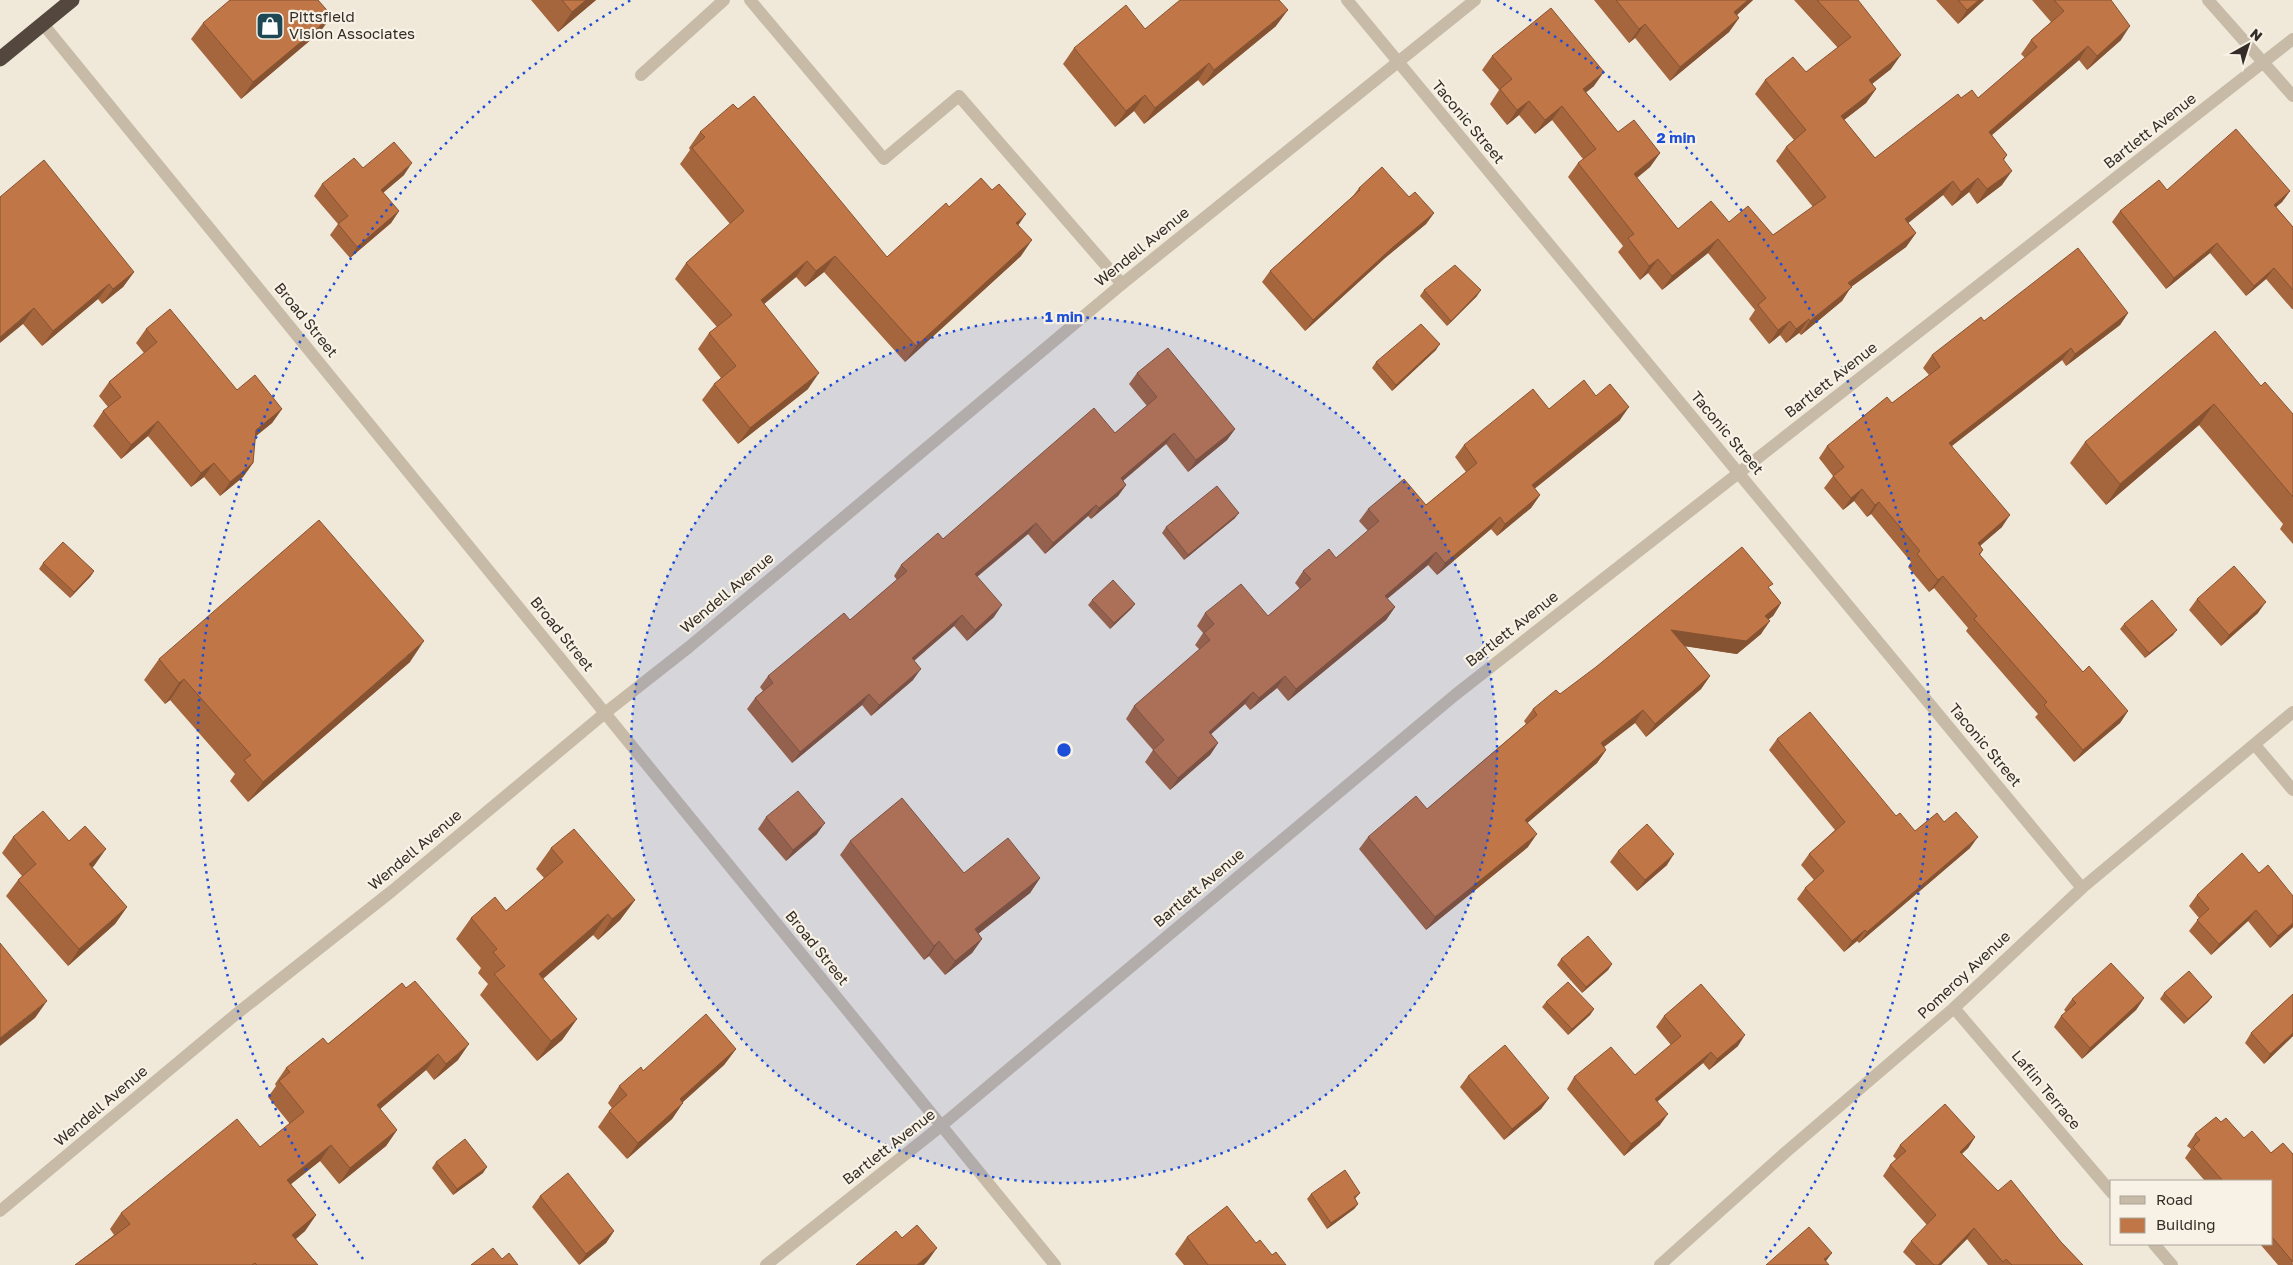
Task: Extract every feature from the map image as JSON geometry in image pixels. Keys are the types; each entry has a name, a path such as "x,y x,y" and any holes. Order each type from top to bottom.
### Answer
{"highway":[{"path":"0,59 72,0"}],"street":[{"path":"641,75 724,0"},
{"path":"750,0 884,159 959,96 1122,284"},
{"name":"Taconic Street","path":"1347,0 2082,888"},
{"name":"Wendell Avenue","path":"0,1211 235,1015 392,891 605,713 689,646 1122,284 1475,0"},
{"path":"2208,0 2293,96"},
{"name":"Broad Street","path":"43,24 1054,1265"},
{"name":"Bartlett Avenue","path":"766,1265 941,1126 1456,694 1737,472 1982,284 2293,39"},
{"name":"Pomeroy Avenue","path":"1660,1265 1786,1152 1954,1008 2082,888 2293,712"},
{"path":"2255,745 2293,790"},
{"name":"Laflin Terrace","path":"1954,1008 2110,1191"},
{"path":"2155,1245 2172,1265"}],"building":[{"path":"230,0 318,0 332,16 253,82 203,23"},
{"path":"562,0 586,0 572,12"},
{"path":"1180,0 1279,0 1288,10 1214,70 1209,63 1155,108 1145,95 1126,111 1074,48 1126,5 1145,29"},
{"path":"1616,0 1748,0 1734,12 1739,18 1680,67 1645,24 1639,29"},
{"path":"1817,0 1858,0 1901,55 1869,80 1876,89 1841,116 1875,158 1958,94 1961,98 1972,90 1978,98 2037,47 2031,40 2064,11 2054,0 2111,0 2130,26 2097,56 2088,46 1989,132 2007,155 2003,159 2012,171 1987,189 1978,178 1961,192 1953,181 1905,219 1916,233 1848,283 1852,287 1810,321 1809,319 1796,329 1790,321 1778,330 1758,305 1766,298 1718,239 1672,276 1658,259 1649,266 1628,238 1634,234 1578,163 1596,149 1562,106 1545,120 1529,101 1517,110 1500,89 1512,79 1492,56 1551,8 1604,72 1583,89 1618,132 1634,120 1660,153 1634,174 1678,229 1711,201 1729,222 1748,206 1773,235 1826,197 1786,147 1806,130 1765,80 1793,57 1806,72 1851,37"},
{"path":"1958,0 1979,0 1967,10"},
{"path":"754,96 887,257 946,203 949,207 981,178 992,190 999,184 1026,214 1016,223 1032,240 916,346 835,256 816,271 807,261 761,300 819,373 750,428 714,384 736,366 709,333 732,315 686,263 744,211 692,148 705,137 700,132 733,104 738,109"},
{"path":"2236,129 2290,191 2274,205 2293,227 2293,290 2274,268 2254,286 2217,243 2174,278 2120,211 2159,180 2167,190"},
{"path":"394,142 412,163 381,190 399,211 357,247 338,224 348,216 322,184 354,158 363,168"},
{"path":"44,160 134,272 113,289 109,284 53,331 34,308 0,337 0,197"},
{"path":"1382,167 1409,197 1415,192 1434,213 1393,247 1313,320 1270,271 1360,190 1359,188"},
{"path":"2078,248 2128,313 2075,354 2071,348 1949,443 2010,515 1978,543 1983,550 1979,554 2083,672 2089,666 2128,711 2083,750 2044,705 2047,702 1974,619 1977,616 1943,576 1938,580 1917,554 1920,551 1879,502 1875,505 1862,489 1851,498 1833,476 1844,467 1827,446 1887,397 1892,403 1940,367 1932,355 1981,317 1984,321"},
{"path":"1455,265 1481,290 1451,321 1424,290"},
{"path":"170,309 237,390 255,375 282,409 256,430 253,463 230,482 214,463 201,473 158,421 131,445 103,411 121,397 109,382 157,342 146,329"},
{"path":"1421,324 1440,344 1396,385 1376,362"},
{"path":"2215,331 2261,386 2265,382 2293,414 2293,497 2214,404 2120,484 2085,442"},
{"path":"1168,348 1235,429 1196,460 1174,433 1121,478 1126,485 1099,508 1096,505 1053,543 1036,523 975,574 1002,605 975,630 962,615 912,658 921,669 879,705 869,694 800,752 755,698 773,683 768,676 844,613 850,620 907,571 901,565 938,533 943,539 1094,408 1115,433 1157,397 1137,373"},
{"path":"1584,380 1596,396 1610,384 1629,407 1532,485 1540,495 1505,524 1500,517 1445,563 1436,552 1385,596 1395,607 1296,689 1285,676 1259,698 1253,692 1209,732 1218,743 1178,778 1153,750 1164,740 1134,706 1210,640 1204,633 1214,624 1205,613 1241,584 1268,616 1311,579 1303,571 1329,549 1336,558 1379,521 1368,509 1404,479 1426,505 1477,463 1464,445 1533,389 1549,409"},
{"path":"1217,486 1239,513 1188,555 1166,527"},
{"path":"319,520 424,641 263,782 244,760 251,755 184,679 179,683 159,659"},
{"path":"63,542 94,571 74,592 43,563"},
{"path":"1742,547 1773,584 1768,587 1781,603 1765,616 1770,621 1746,641 1671,630 1710,676 1655,724 1643,710 1601,743 1606,750 1525,820 1537,834 1435,917 1368,837 1416,796 1427,809 1537,715 1533,709 1556,690 1560,694 1596,667"},
{"path":"2234,566 2266,602 2229,635 2197,599"},
{"path":"1113,580 1135,604 1114,623 1092,600"},
{"path":"2152,600 2177,630 2149,653 2124,624"},
{"path":"1810,712 1896,816 1900,813 1915,831 1937,813 1944,822 1956,812 1978,837 1867,932 1865,930 1852,941 1805,888 1824,871 1809,854 1845,822 1777,739"},
{"path":"798,791 825,823 793,850 766,817"},
{"path":"902,798 964,873 1008,838 1040,878 975,929 982,939 955,961 939,941 934,946 850,841"},
{"path":"43,811 69,841 85,826 106,849 89,864 127,907 79,949 18,880 36,864 13,837"},
{"path":"1647,824 1674,854 1645,880 1618,851"},
{"path":"574,829 635,900 612,919 608,914 539,974 577,1019 551,1041 494,974 505,966 493,952 497,949 471,918 495,897 506,911 563,862 551,848"},
{"path":"2242,853 2259,873 2268,865 2293,896 2293,923 2278,936 2256,910 2219,944 2197,920 2209,909 2197,895"},
{"path":"1588,936 1612,964 1586,987 1561,959"},
{"path":"0,943 47,1001 0,1038"},
{"path":"2111,963 2144,998 2090,1048 2061,1016 2076,1003 2072,999"},
{"path":"2189,971 2212,997 2188,1019 2164,993"},
{"path":"415,981 469,1044 446,1064 438,1054 377,1105 397,1130 350,1168 331,1145 287,1180 316,1215 292,1235 318,1265 257,1265 255,1263 252,1265 75,1265 130,1224 121,1213 237,1119 260,1147 304,1112 279,1081 290,1072 286,1068 323,1038 328,1044 402,983 406,988"},
{"path":"1568,982 1594,1009 1572,1029 1546,1002"},
{"path":"1701,984 1745,1035 1717,1059 1711,1052 1655,1099 1668,1114 1631,1144 1574,1077 1611,1047 1635,1075 1681,1036 1664,1016"},
{"path":"2293,994 2293,1033 2270,1054 2251,1033"},
{"path":"706,1014 736,1049 680,1099 683,1103 638,1143 609,1111 627,1095 619,1086 641,1067 643,1071"},
{"path":"1505,1045 1549,1098 1512,1129 1468,1076"},
{"path":"1945,1104 1975,1137 1960,1152 1998,1191 2011,1180 2061,1242 2083,1265 2012,1265 2006,1259 2003,1262 1974,1228 1938,1265 1934,1265 1911,1241 1936,1215 1890,1165 1906,1151 1900,1145"},
{"path":"2216,1117 2221,1122 2226,1118 2244,1138 2252,1131 2271,1153 2283,1143 2293,1154 2293,1262 2273,1238 2273,1180 2222,1180 2193,1147 2200,1140 2195,1134"},
{"path":"465,1139 487,1167 457,1189 436,1162"},
{"path":"1345,1170 1360,1193 1354,1197 1358,1204 1331,1223 1311,1194"},
{"path":"568,1173 614,1231 586,1254 540,1196"},
{"path":"1227,1206 1256,1243 1260,1240 1272,1255 1276,1252 1286,1265 1208,1265 1187,1237"},
{"path":"917,1225 937,1248 917,1265 856,1265 896,1231 902,1238"},
{"path":"1809,1227 1832,1253 1824,1259 1829,1265 1766,1265"},
{"path":"493,1248 502,1259 509,1253 518,1265 471,1265"}],"place":[{"name":"Pittsfield Vision Associates","path":"270,26"}]}
